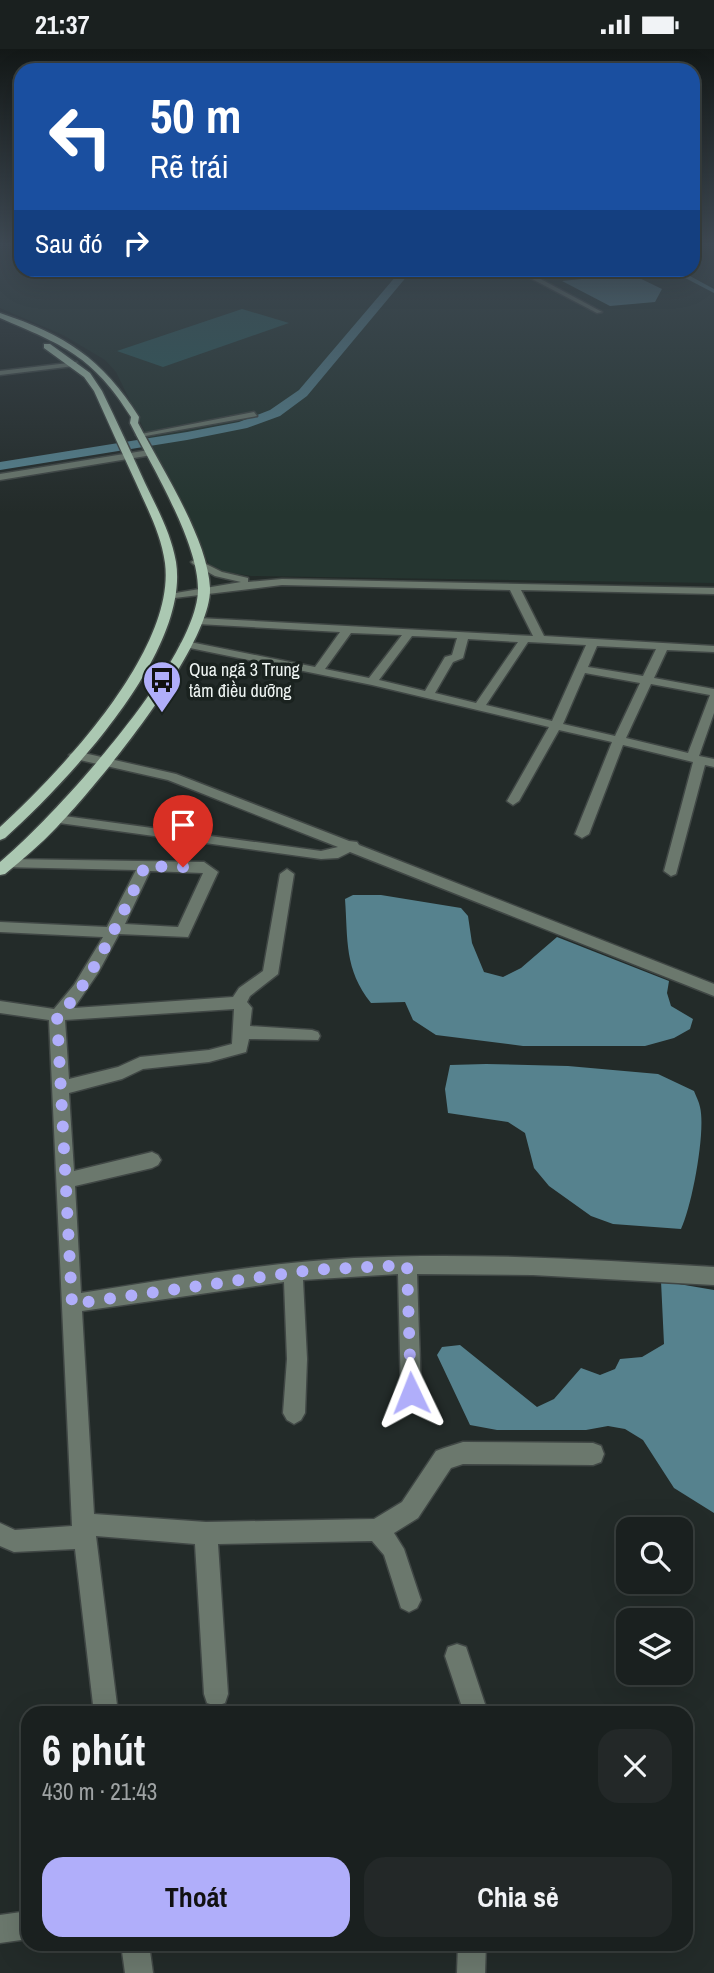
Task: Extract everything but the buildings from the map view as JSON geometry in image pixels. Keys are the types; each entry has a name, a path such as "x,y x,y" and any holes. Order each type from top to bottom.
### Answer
{"main road":[{"path":"0,835 29,810 133,684 168,613 170,597 170,557 164,534 98,391 74,364 54,349 18,333"},
{"path":"4,867 57,819 142,713 198,621 204,590 191,543 134,423 96,370 71,351 36,333"}],"street":[{"path":"0,373 74,364"},
{"path":"0,477 125,449 254,415"},
{"path":"197,562 219,574 256,583"},
{"path":"170,597 256,583 714,591"},
{"path":"514,587 540,640"},
{"path":"198,621 714,649"},
{"path":"318,671 347,630"},
{"path":"372,682 409,633"},
{"path":"428,695 449,659 457,658 463,636"},
{"path":"479,707 525,639"},
{"path":"513,801 556,725 593,643"},
{"path":"185,644 372,682 702,760"},
{"path":"582,834 619,740 663,646"},
{"path":"582,669 714,695 702,760 671,871"},
{"path":"75,755 172,777 713,986"},
{"path":"57,819 327,855 343,853 352,845"},
{"path":"57,1015 74,1001 145,866"},
{"path":"0,927 183,933 211,872 204,867 4,867"},
{"path":"238,1003 244,992 270,974 287,874"},
{"path":"0,1007 57,1015 238,1003 244,1008 242,1047 232,1051 140,1063 122,1073 61,1088"},
{"path":"57,1015 83,1530 105,1706"},
{"path":"243,1032 312,1035"},
{"path":"65,1181 152,1160"},
{"path":"72,1304 293,1272 407,1265 500,1264 714,1276"},
{"path":"407,1265 411,1393"},
{"path":"293,1272 297,1359 294,1413"},
{"path":"0,1534 14,1541 83,1530 206,1533 377,1530 410,1510 444,1459 463,1453 593,1454"},
{"path":"377,1530 393,1549 410,1600"},
{"path":"206,1533 216,1694"},
{"path":"457,1656 474,1706"},
{"path":"0,1929 21,1926"},
{"path":"136,1951 139,1973"},
{"path":"471,1973 472,1951"}],"shaded area":[{"path":"58,333 714,333 714,583 251,576 212,570 116,372 105,360"}],"water":[{"path":"353,895 381,895 461,908 468,916 472,943 484,972 503,977 521,968 557,937 669,981 667,993 671,1006 693,1019 690,1029 674,1038 645,1046 523,1046 436,1035 413,1020 405,1002 371,1003 362,990 352,966 347,941 345,899"},
{"path":"450,1065 568,1066 658,1074 694,1091 700,1105 700,1150 681,1229 613,1224 591,1216 549,1186 534,1168 525,1133 508,1122 448,1113 445,1089"},
{"path":"661,1281 714,1290 714,1513 674,1488 643,1440 625,1429 608,1426 586,1430 497,1430 470,1425 437,1355 442,1347 460,1345 537,1407 554,1399 581,1368 600,1375 615,1369 620,1359 642,1357 664,1344"}],"waterway":[{"path":"0,466 187,436 242,425 275,413 303,393 354,333"}],"place":[{"name":"Qua ngã 3 Trung tâm điều dưỡng","path":"162,714"}],"route":[{"path":"183,867 145,866 133,895 78,995 57,1015 72,1304 311,1270 407,1265 411,1393"}]}
